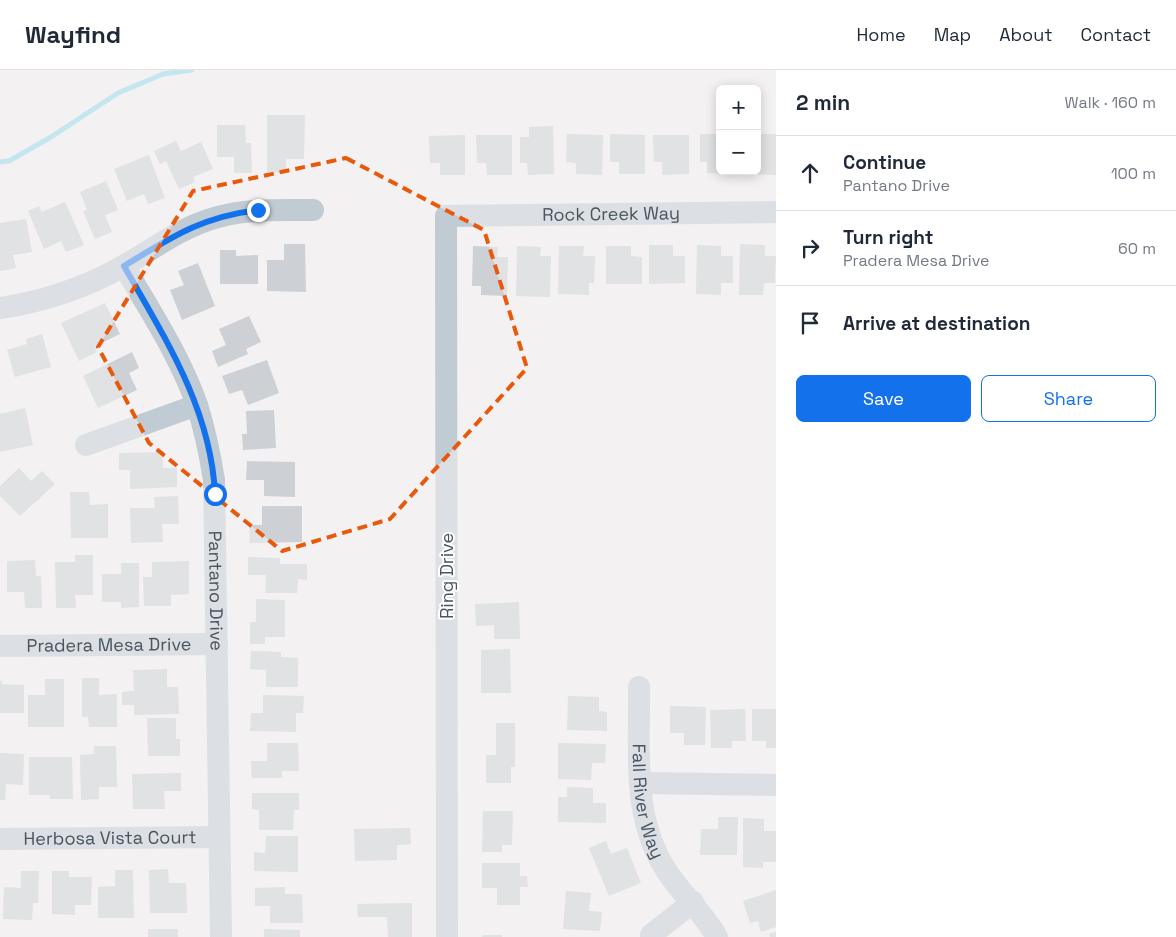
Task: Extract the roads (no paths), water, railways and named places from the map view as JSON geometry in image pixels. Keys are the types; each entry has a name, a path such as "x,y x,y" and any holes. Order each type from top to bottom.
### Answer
{"street":[{"path":"0,308 54,295 93,281 124,266 182,230 208,220 230,214 258,210 313,210"},
{"name":"Rock Creek Way","path":"446,216 776,212"},
{"name":"Ring Drive","path":"446,216 447,937"},
{"name":"Pantano Drive","path":"124,266 180,364 197,405 208,444 214,480 221,937"},
{"path":"86,445 197,405"},
{"name":"Pradera Mesa Drive","path":"0,646 217,644"},
{"name":"Fall River Way","path":"639,687 641,803 647,830 655,851 666,871 692,902 717,937"},
{"path":"640,783 776,785"},
{"name":"Herbosa Vista Court","path":"0,839 219,837"},
{"path":"651,935 692,902"}],"waterway":[{"path":"0,162 9,161 51,137 118,93 163,74 192,70"}]}
